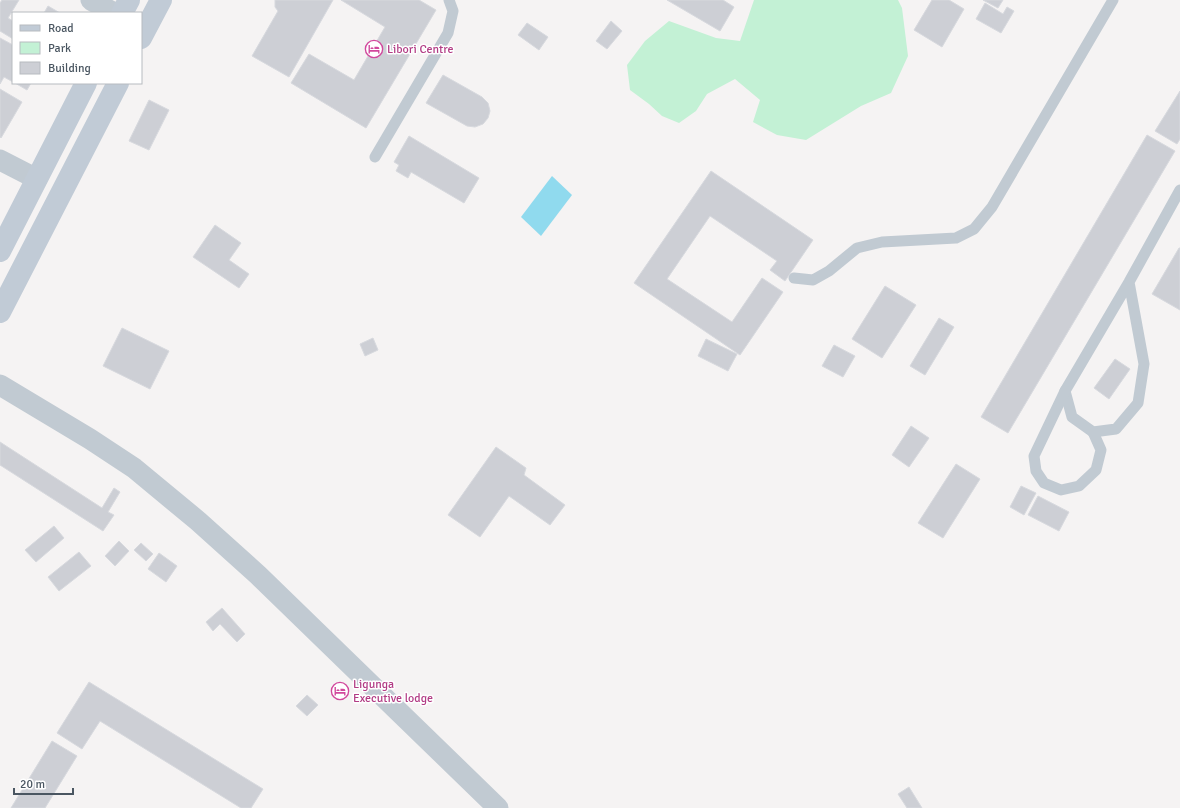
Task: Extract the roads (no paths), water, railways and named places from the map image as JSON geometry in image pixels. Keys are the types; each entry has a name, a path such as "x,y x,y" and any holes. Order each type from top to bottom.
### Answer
{"main road":[{"path":"123,12 129,0"},
{"path":"142,36 161,0"},
{"path":"0,251 85,84"},
{"path":"0,312 117,84"}],"street":[{"path":"92,0 112,12"},
{"path":"0,160 37,179"},
{"path":"0,385 90,439 134,468 198,521 258,575 498,808"}],"lane":[{"path":"375,156 448,33 453,11 449,0"},
{"path":"794,278 813,280 829,271 857,248 882,242 956,238 974,229 992,207 1113,0"},
{"path":"1066,391 1072,417 1093,432 1101,450 1096,470 1079,486 1061,490 1044,483 1036,471 1034,456 1051,418 1066,391 1129,282 1180,190"},
{"path":"1093,432 1116,429 1138,403 1144,364 1129,282"}],"water":[{"path":"552,176 572,195 541,236 521,217"}],"place":[{"name":"Libori Centre","path":"374,49"},
{"name":"Ligunga Executive lodge","path":"340,691"}]}
